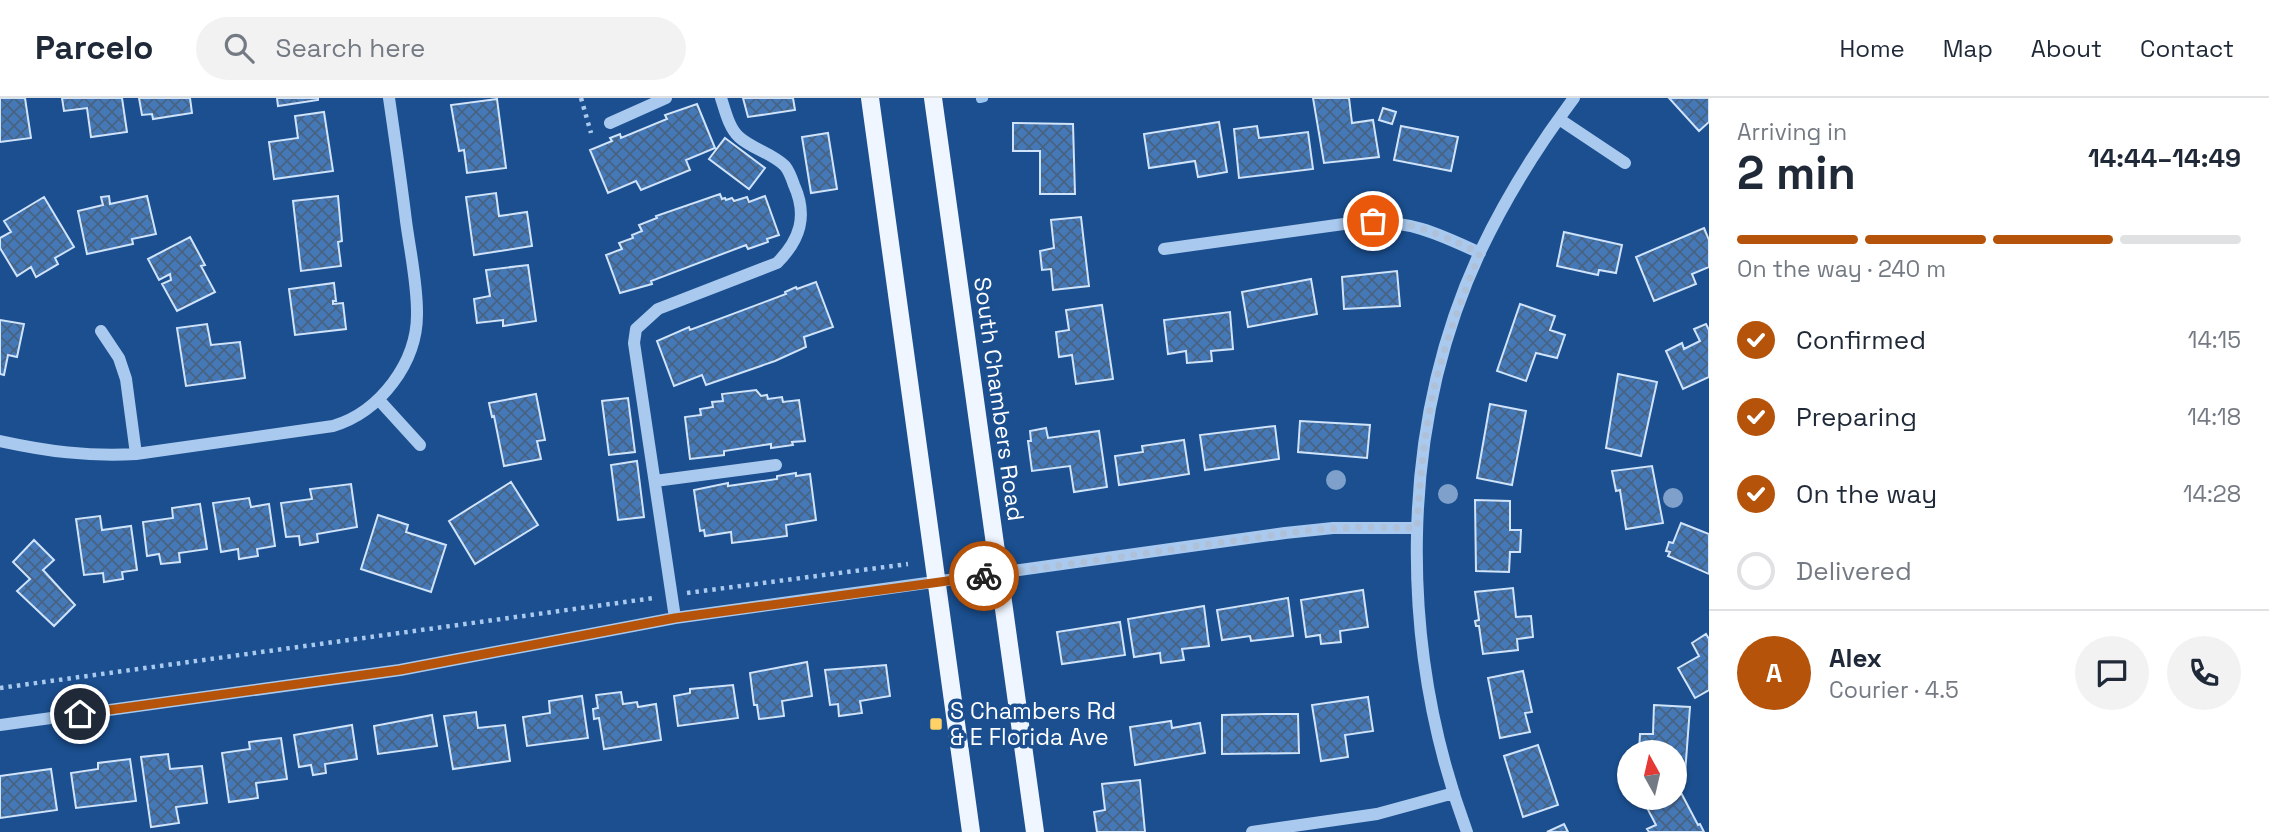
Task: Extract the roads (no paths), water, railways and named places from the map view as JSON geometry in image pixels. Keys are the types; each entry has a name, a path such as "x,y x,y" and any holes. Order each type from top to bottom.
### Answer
{"main road":[{"path":"870,98 971,832"},
{"name":"South Chambers Road","path":"933,98 1035,832"}],"street":[{"path":"0,441 66,454 136,454 333,426 355,418 379,400 402,368 412,344 417,313 389,98"},
{"path":"610,123 666,98"},
{"path":"675,618 634,343 636,330 658,309 777,262 791,249 798,233 801,214 800,198 787,167 738,136 721,98"},
{"path":"1467,832 1440,740 1425,664 1419,608 1417,528 1426,436 1435,384 1456,314 1480,253 1520,178 1574,98"},
{"path":"1559,118 1625,163"},
{"path":"1164,249 1388,220 1417,226 1480,253"},
{"path":"101,331 123,368 136,454"},
{"path":"379,400 420,445"},
{"path":"655,481 776,465"},
{"path":"0,725 400,670 675,618 1310,530 1417,528"},
{"path":"1252,832 1377,814 1454,793"}],"waterway":[{"path":"980,99 984,98"}],"place":[{"name":"S Chambers Rd & E Florida Ave","path":"936,724"}]}
